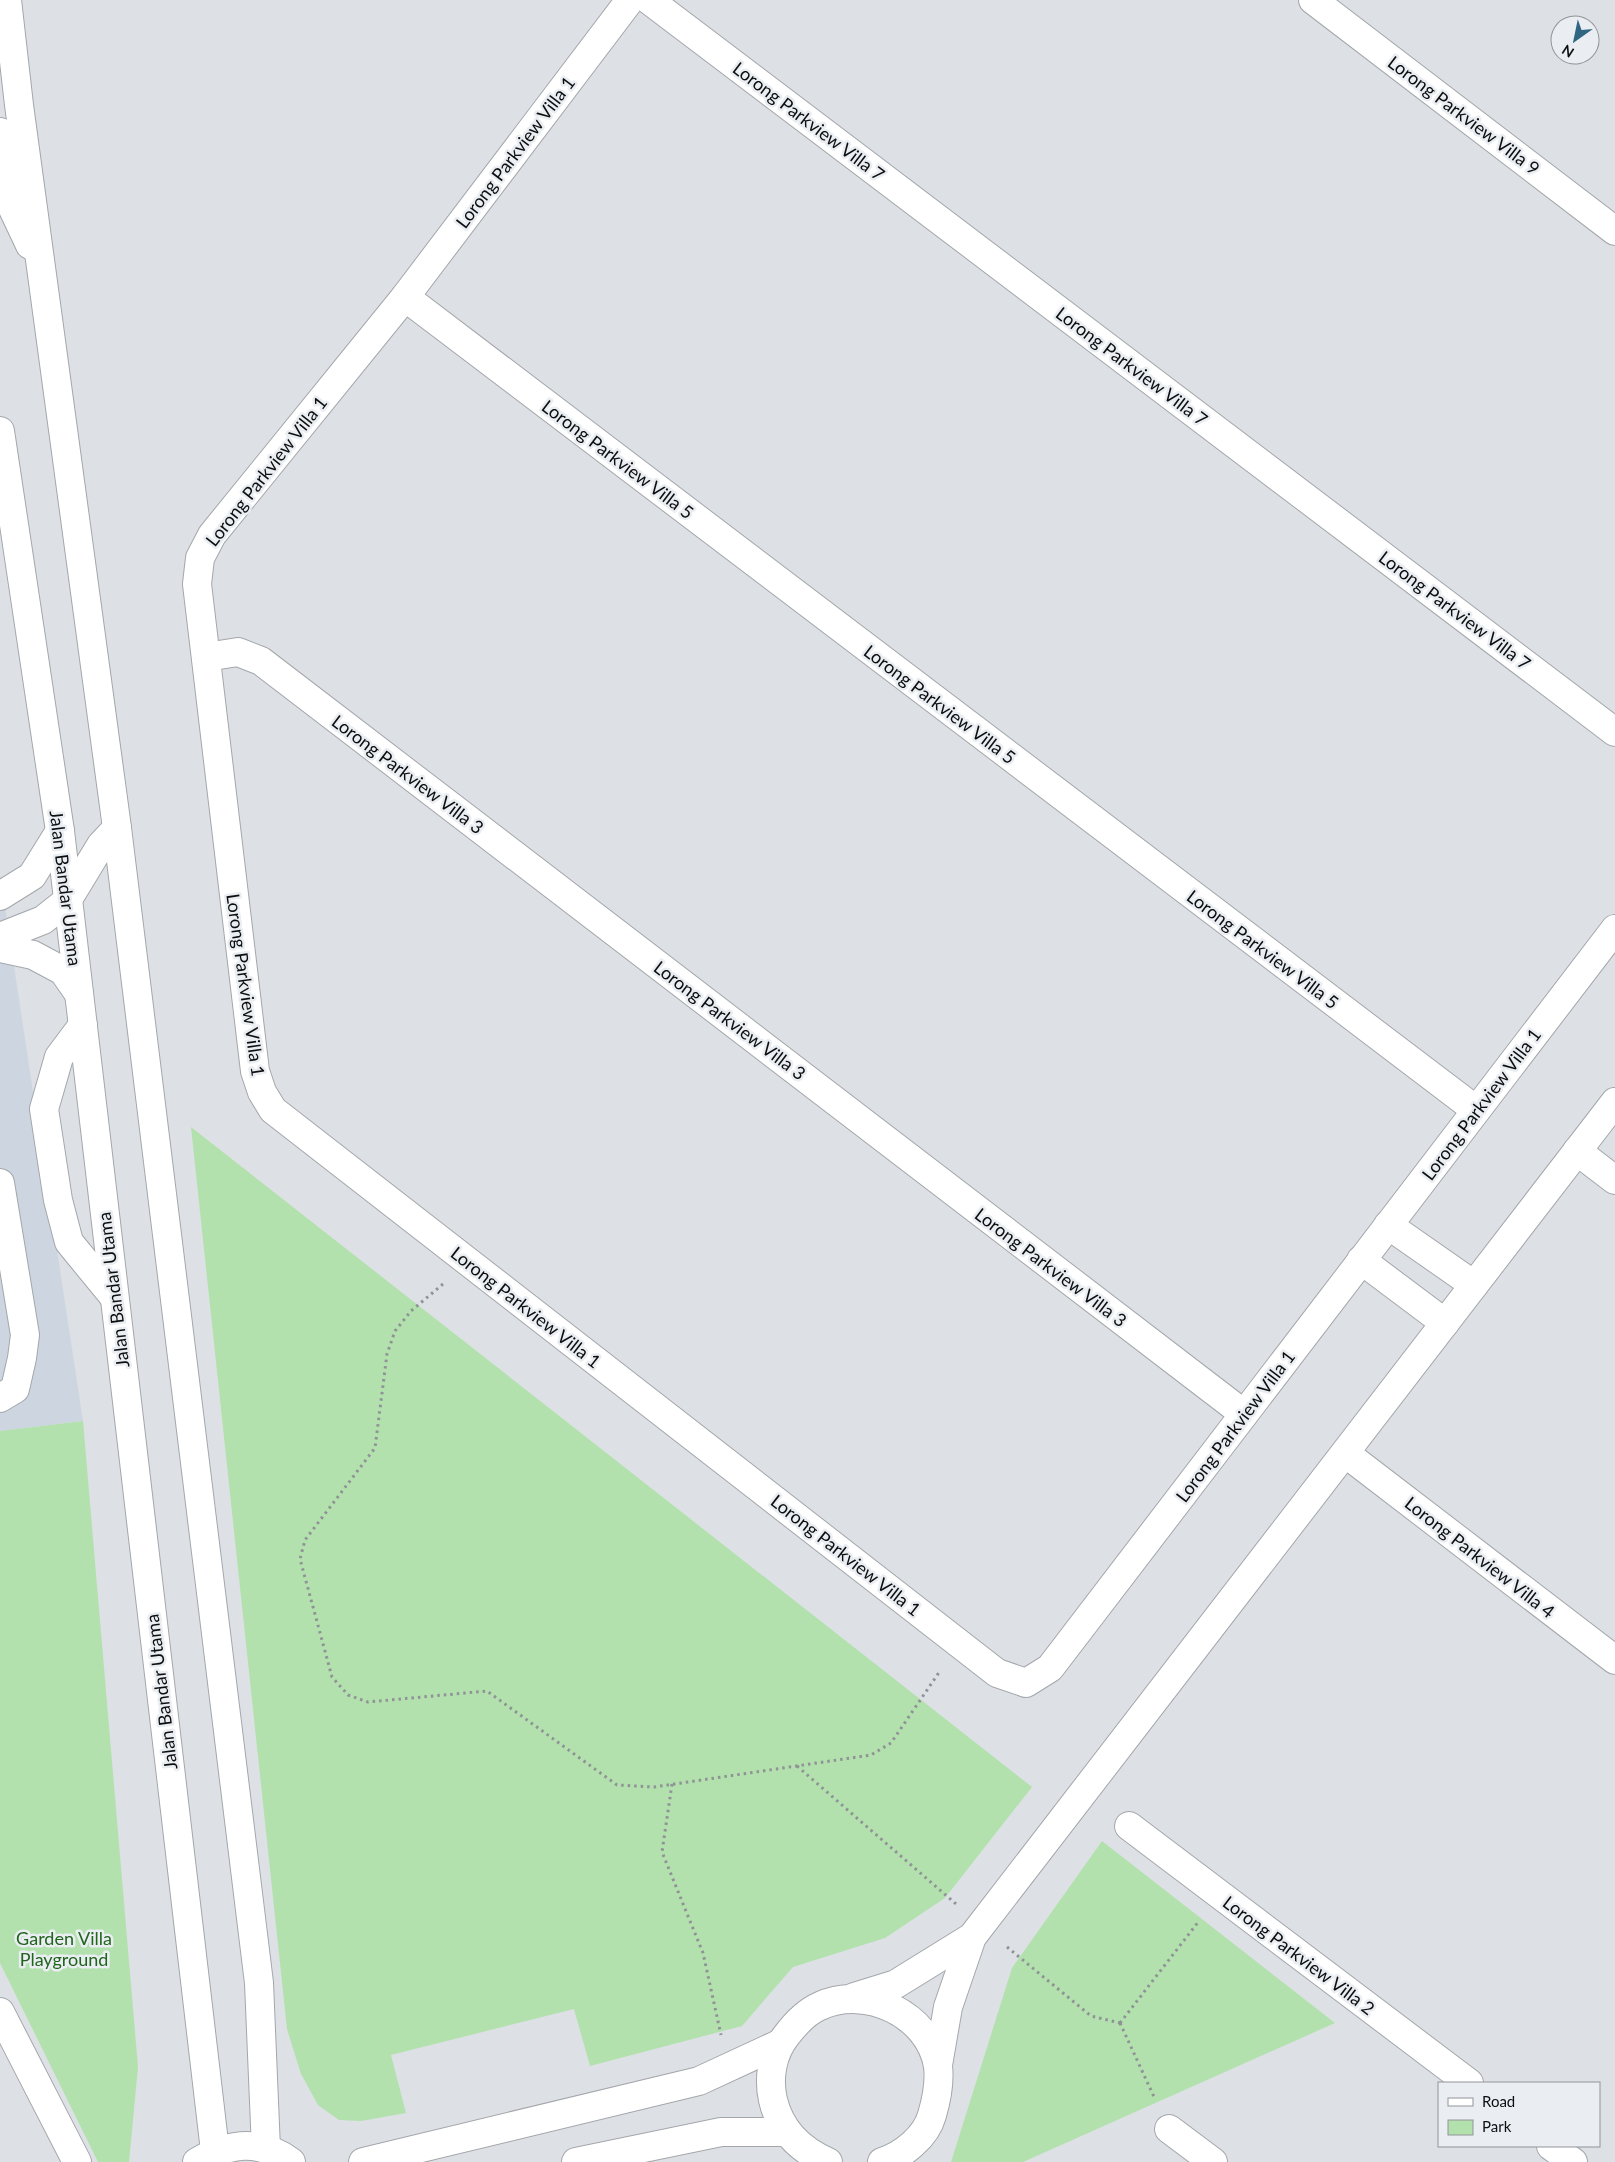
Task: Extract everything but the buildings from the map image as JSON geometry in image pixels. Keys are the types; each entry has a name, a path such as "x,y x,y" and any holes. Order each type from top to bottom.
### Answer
{"street":[{"path":"7,0 41,270 117,828 259,1983 266,2149"},
{"name":"Lorong Parkview Villa 1","path":"630,0 405,297 212,535 200,558 197,584 255,1071 262,1092 273,1110 997,1673 1026,1683 1050,1668 1615,929"},
{"name":"Lorong Parkview Villa 7","path":"648,0 1615,732"},
{"name":"Lorong Parkview Villa 9","path":"1313,0 1615,231"},
{"path":"0,132 4,143 12,208 41,270"},
{"name":"Lorong Parkview Villa 5","path":"405,297 1476,1110"},
{"name":"Jalan Bandar Utama","path":"0,431 60,831 114,1297 206,2157 232,2146 249,2146 266,2149 283,2156 290,2162"},
{"name":"Lorong Parkview Villa 3","path":"206,657 238,652 261,661 1244,1414"},
{"path":"0,936 43,920 68,901 101,845 117,828"},
{"path":"0,896 32,876 60,831"},
{"path":"0,948 33,954 63,971 79,994"},
{"path":"83,1026 59,1057 44,1109 58,1200 69,1242 114,1297"},
{"path":"888,2161 914,2143 931,2120 939,2093 938,2065 948,2007 977,1931 1615,1102"},
{"path":"1577,1151 1615,1180"},
{"path":"0,1183 25,1335 22,1358 7,1393"},
{"path":"1388,1225 1474,1285"},
{"path":"1361,1260 1445,1323"},
{"name":"Lorong Parkview Villa 4","path":"1344,1453 1615,1660"},
{"name":"Lorong Parkview Villa 2","path":"1129,1826 1468,2082"},
{"path":"820,2160 799,2146 787,2132 776,2112 770,2089 772,2066 779,2044 796,2022 820,2006 896,1984 977,1931"},
{"path":"847,1999 871,2000 894,2009 914,2023 929,2042 938,2065"},
{"path":"0,2012 77,2162"},
{"path":"363,2162 699,2081 779,2044"},
{"path":"1169,2129 1213,2162"},
{"path":"576,2162 721,2132 787,2132"},
{"path":"1552,2147 1573,2162"}],"path":[{"path":"469,1262 411,1311 395,1331 387,1354 375,1448 305,1540 300,1559 332,1677 348,1695 368,1702 487,1691 617,1785 654,1787 871,1755 891,1743 959,1643"},
{"path":"797,1766 977,1931 1091,2016 1120,2023"},
{"path":"672,1784 662,1852 703,1953 728,2068"},
{"path":"1120,2023 1220,1895"},
{"path":"1120,2023 1169,2129"}],"shaded area":[{"path":"0,874 83,1421 0,1431"}],"green space":[{"path":"191,1127 1032,1787 945,1898 885,1938 793,1967 742,2026 590,2066 574,2009 391,2055 406,2113 361,2121 339,2120 318,2105 301,2074 287,2029"},
{"name":"Garden Villa Playground","path":"83,1421 138,2067 129,2162 98,2162 0,1963 0,1431"},
{"path":"1102,1841 1335,2023 1023,2162 951,2162 1012,1968"}]}
